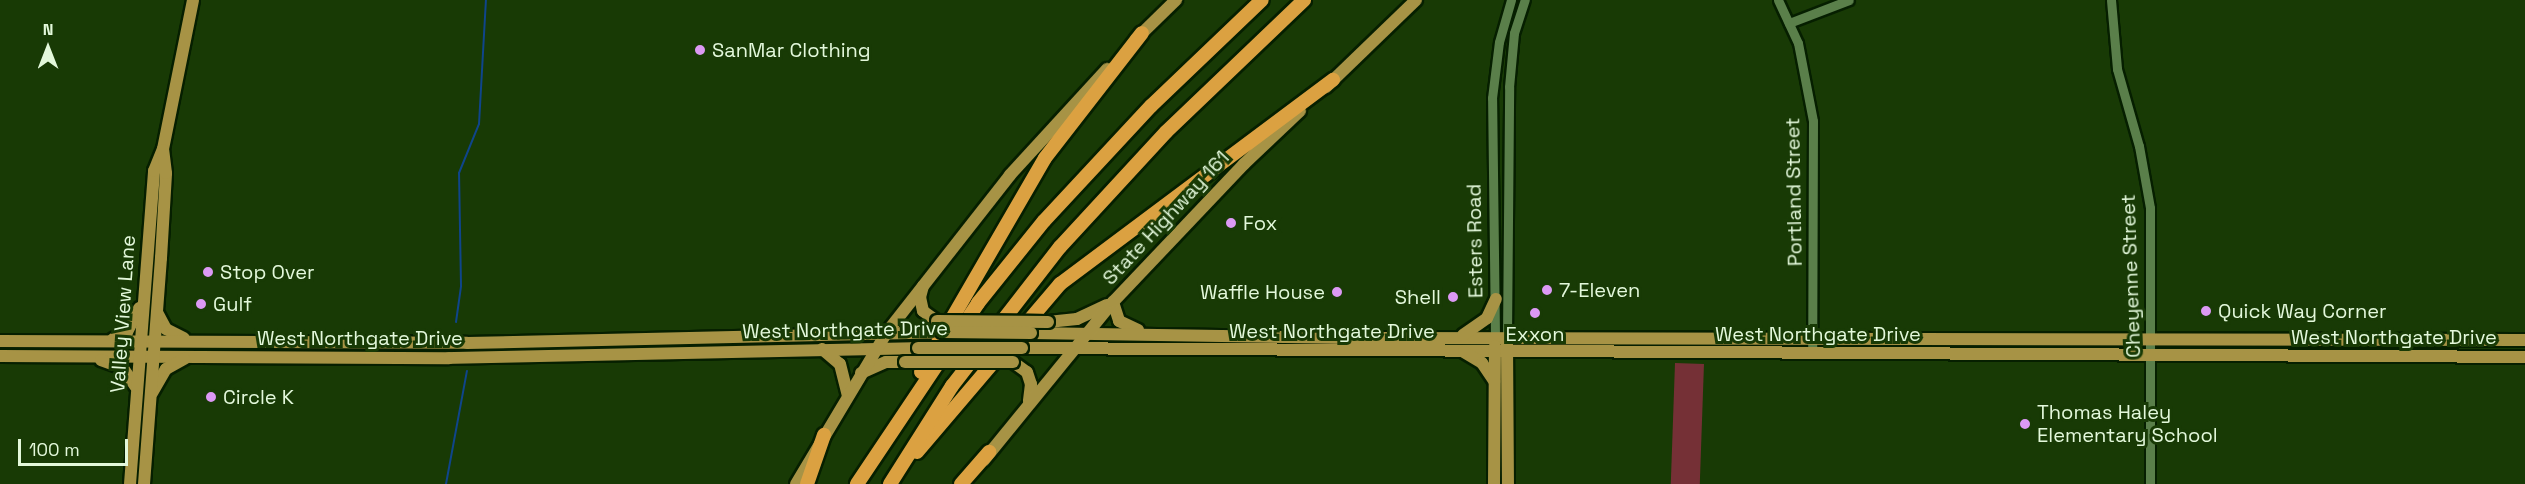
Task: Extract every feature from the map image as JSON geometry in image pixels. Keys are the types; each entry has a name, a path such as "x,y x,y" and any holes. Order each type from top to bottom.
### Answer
{"highway":[{"path":"857,484 895,423 978,303 1044,221 1151,106 1262,0"},
{"path":"890,484 952,386 1060,247 1166,132 1304,0"},
{"path":"895,423 928,358 1045,158 1142,33"},
{"path":"890,484 1060,284 1333,80"},
{"path":"807,484 824,435"},
{"path":"961,484 989,452"}],"main road":[{"name":"Valley View Lane","path":"144,484 152,357 147,340 143,293 154,171 163,149 194,0"},
{"path":"796,484 876,348 925,282 1049,129 1176,0"},
{"name":"State Highway 161","path":"968,484 989,452 1113,302 1244,164 1416,0"},
{"name":"Valley View Lane","path":"130,484 139,358 158,314 166,173 163,149"},
{"path":"925,282 920,297 923,311 937,321 1048,322 1077,319 1113,302 1119,321 1148,333"},
{"path":"110,340 131,327 143,293"},
{"path":"1460,337 1487,318 1496,300"},
{"path":"158,314 171,333 212,342"},
{"name":"West Northgate Drive","path":"0,341 368,343 887,332 1148,333 1364,338 1501,336 2525,340"},
{"name":"Esters Road","path":"1501,336 1508,484"},
{"path":"1660,337 1664,353"},
{"path":"1364,338 1364,351"},
{"path":"1943,339 1943,354"},
{"path":"368,343 368,358"},
{"name":"West Northgate Drive","path":"0,356 368,358 876,348 1022,348 2525,357"},
{"path":"822,349 840,364 848,396"},
{"path":"1463,352 1482,363 1495,384"},
{"name":"Esters Road","path":"1494,484 1495,384 1501,352"},
{"path":"92,356 123,368 137,390"},
{"path":"149,396 166,369 186,358"},
{"path":"861,373 886,362 1013,362 1026,372 1031,384 1029,402"}],"street":[{"name":"Esters Road","path":"1501,336 1496,300 1492,98 1499,42 1511,0"},
{"name":"Esters Road","path":"1501,336 1509,87 1514,33 1525,0"},
{"name":"Portland Street","path":"1778,0 1789,23 1804,67 1813,121 1812,353"},
{"path":"1789,23 1849,0"},
{"name":"Cheyenne Street","path":"2110,0 2117,69 2139,146 2150,208 2152,355 2150,484"}],"shaded area":[{"path":"1675,363 1704,364 1700,484 1671,484"}],"waterway":[{"path":"456,322 461,286 459,173 479,124 486,0"},
{"path":"446,484 467,371"}],"place":[{"name":"SanMar Clothing","path":"700,50"},
{"name":"Fox","path":"1231,223"},
{"name":"Stop Over","path":"208,272"},
{"name":"7-Eleven","path":"1547,290"},
{"name":"Waffle House","path":"1337,292"},
{"name":"Shell","path":"1453,297"},
{"name":"Gulf","path":"201,304"},
{"name":"Quick Way Corner","path":"2206,311"},
{"name":"Exxon","path":"1535,313"},
{"name":"Circle K","path":"211,397"},
{"name":"Thomas Haley Elementary School","path":"2025,424"}]}
